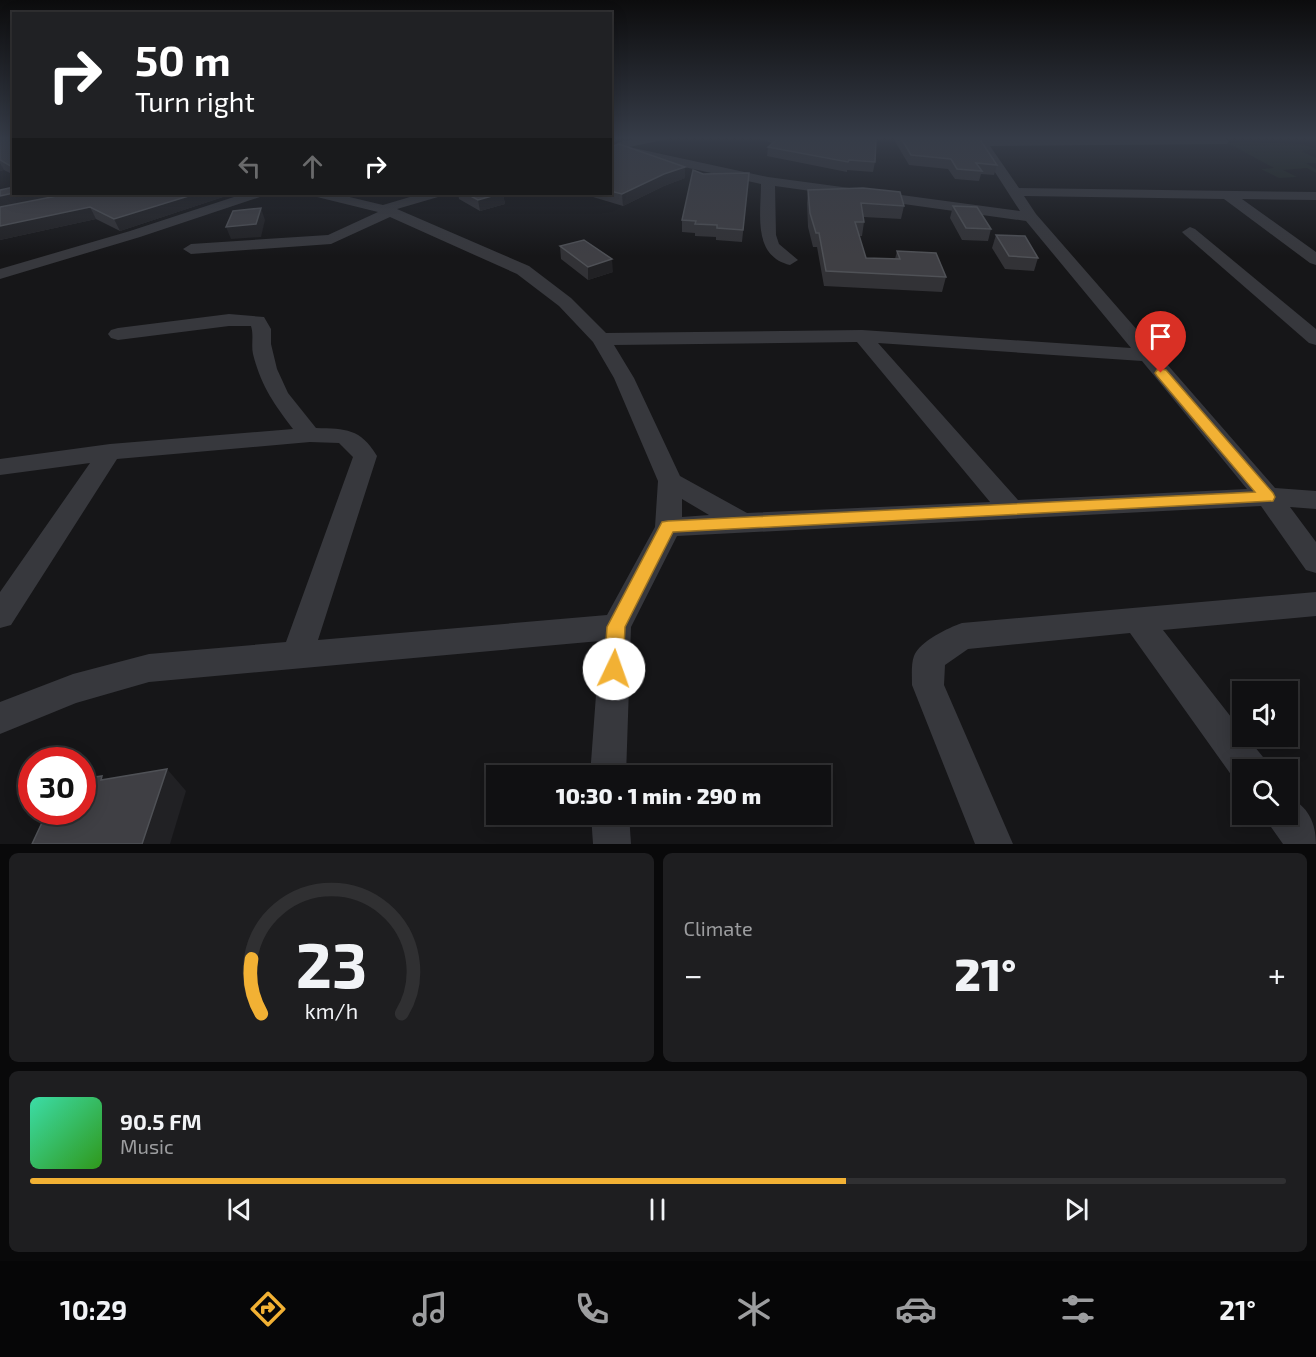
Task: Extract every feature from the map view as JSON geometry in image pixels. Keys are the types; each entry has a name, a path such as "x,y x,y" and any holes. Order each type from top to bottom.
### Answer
{"street":[{"path":"751,177 1031,217"},
{"path":"1004,177 1031,217 1268,497 1316,562"},
{"path":"768,181 768,235 772,246 790,260"},
{"path":"1014,192 1316,196"},
{"path":"1226,194 1316,260"},
{"path":"0,274 135,234 252,195"},
{"path":"326,195 386,210 523,270 565,302 601,339 624,378 670,481 668,527 616,627 609,765"},
{"path":"192,249 331,239 386,210 430,195"},
{"path":"1190,232 1316,339"},
{"path":"118,334 229,320 257,321 262,329 261,344 267,369 278,395 310,435"},
{"path":"601,339 862,336 1146,355"},
{"path":"862,336 1011,509"},
{"path":"0,466 110,452 310,435 345,436 365,456 297,655"},
{"path":"0,616 110,452"},
{"path":"670,481 741,522"},
{"path":"668,527 1268,497 1316,500"},
{"path":"994,844 928,685 929,658 962,636 1316,604"},
{"path":"1137,620 1242,759"},
{"path":"0,718 73,689 149,668 616,627"},
{"path":"611,825 612,844"},
{"path":"1292,825 1306,844"}],"building":[{"path":"612,177 657,177 622,194 612,192"},
{"path":"691,177 749,177 743,230 717,228 717,225 695,224 696,221 682,220"},
{"path":"12,187 12,193 0,196 0,190"},
{"path":"863,188 900,192 904,206 861,203 864,222 855,222 866,258 900,259 897,251 936,253 946,277 826,271 819,233 816,233 810,213 808,190"},
{"path":"62,195 192,195 114,219 90,207 0,226 0,207"},
{"path":"469,195 496,195 478,200"},
{"path":"953,206 977,207 991,229 966,228"},
{"path":"261,208 256,224 226,227 233,211"},
{"path":"996,235 1025,236 1038,258 1009,256"},
{"path":"584,240 612,259 588,267 560,246"},
{"path":"167,769 142,844 32,844 41,825 96,825 96,777 102,776 101,780"}],"route":[{"path":"614,669 616,627 639,578 668,527 1268,497 1161,373"}]}
